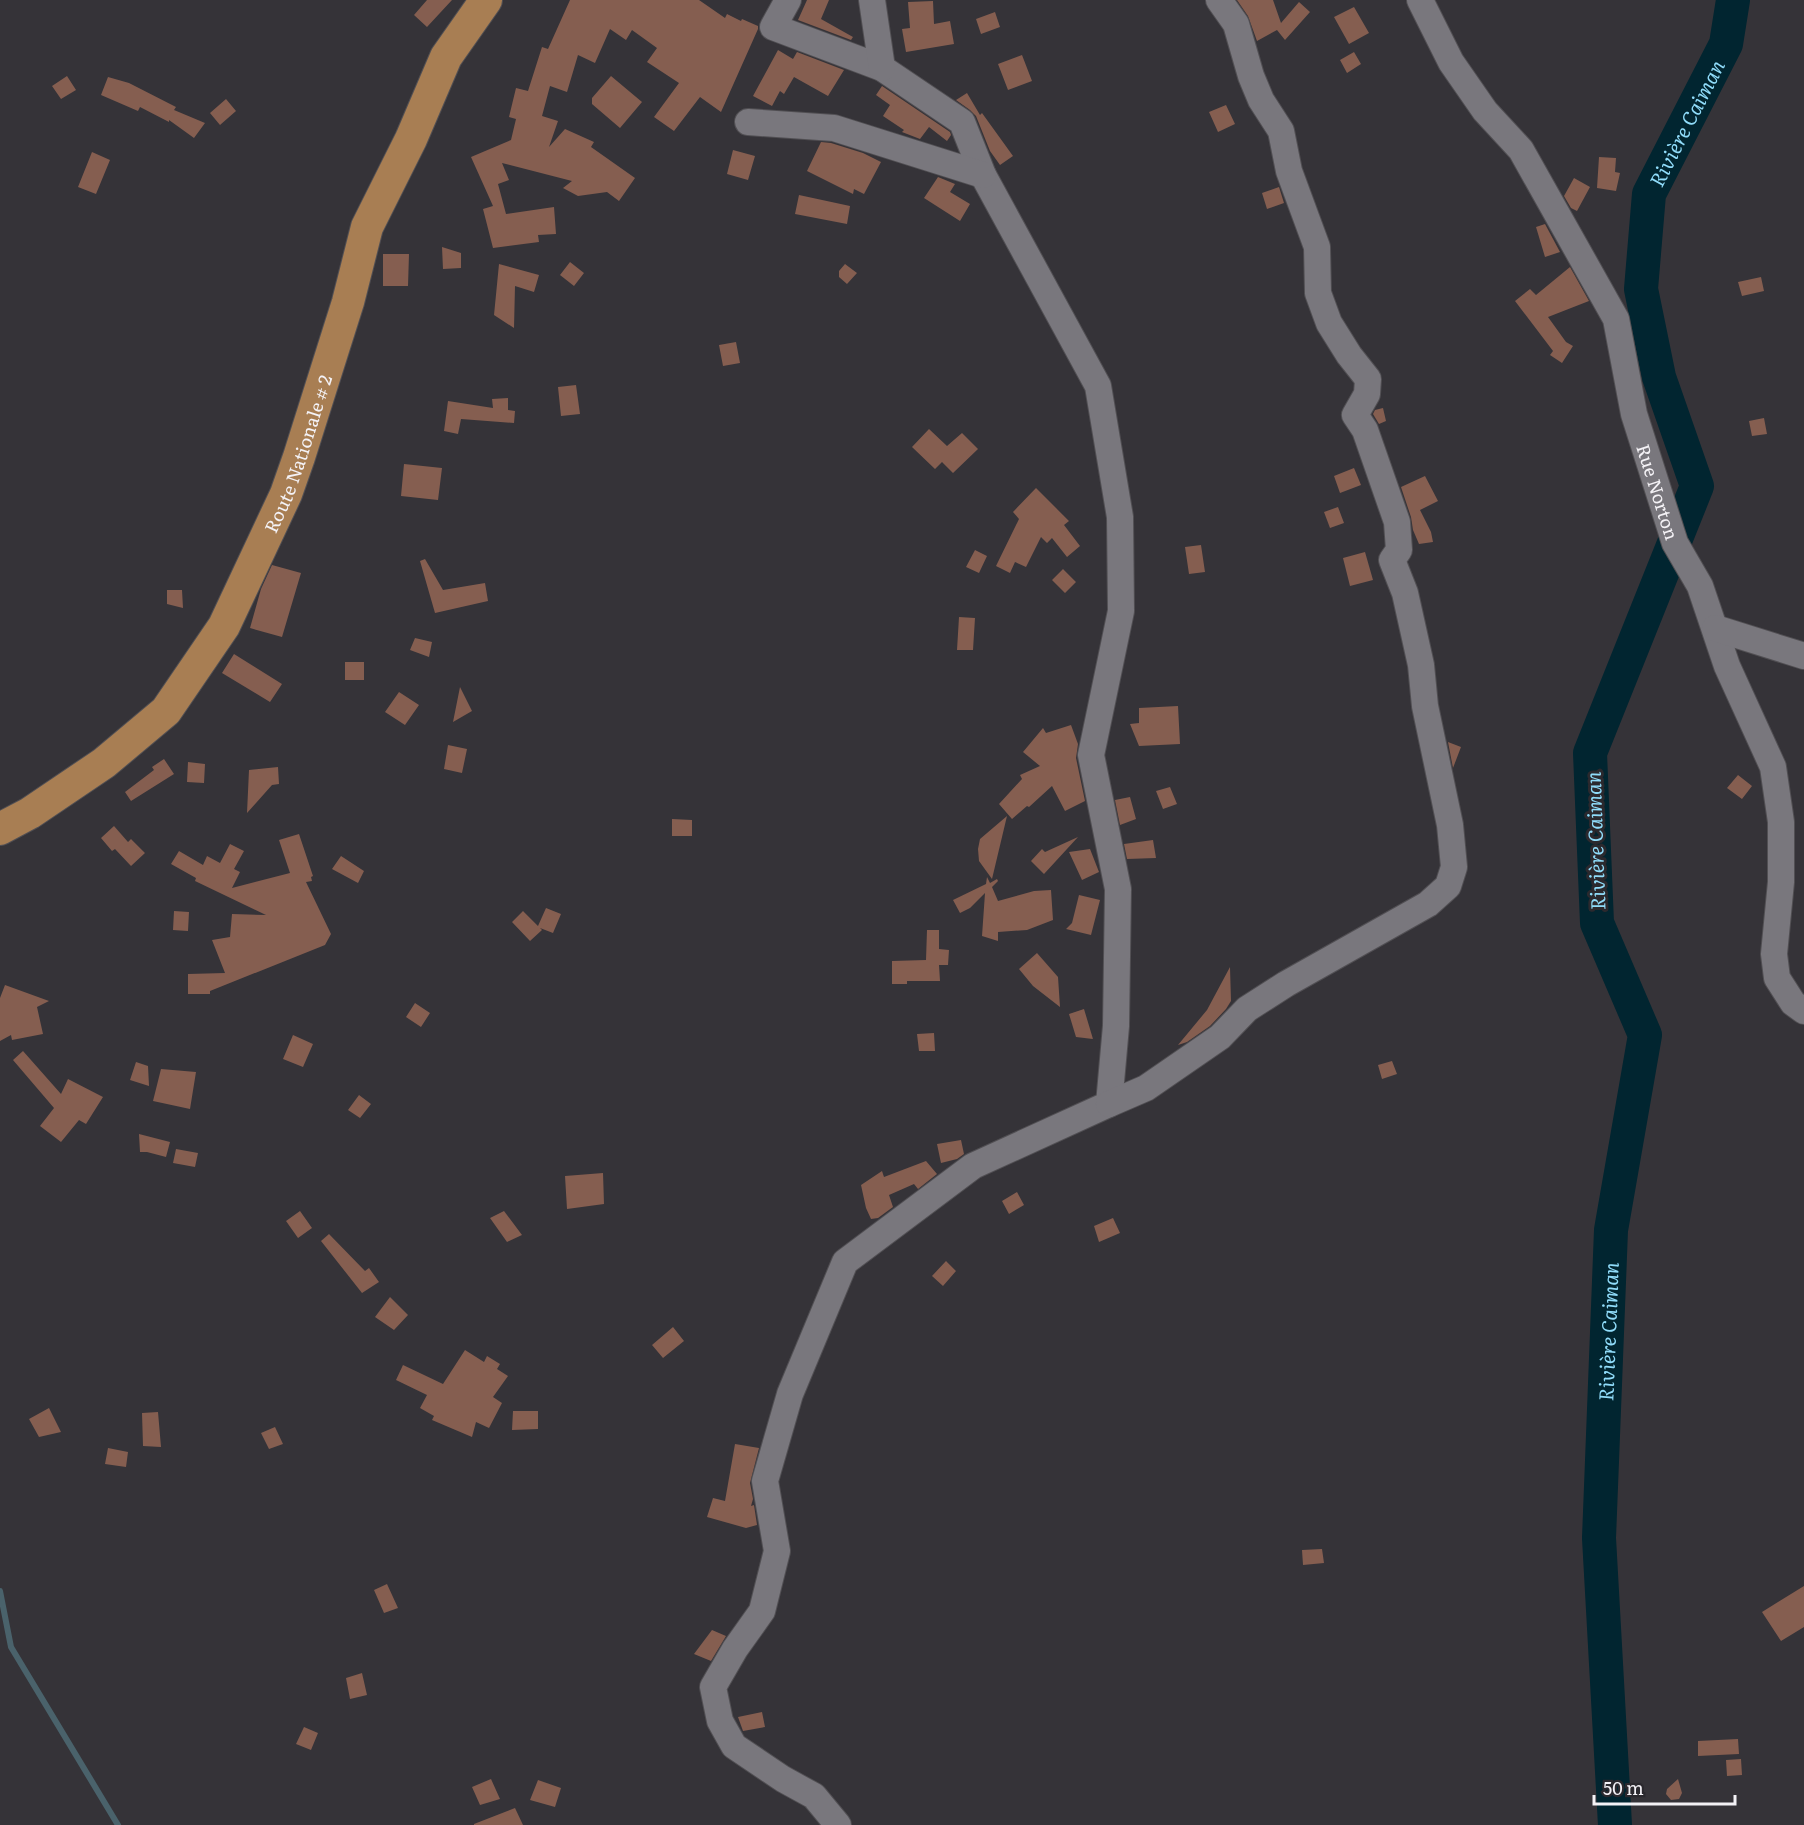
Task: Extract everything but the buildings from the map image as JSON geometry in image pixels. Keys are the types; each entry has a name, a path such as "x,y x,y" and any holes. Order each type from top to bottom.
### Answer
{"main road":[{"name":"Route Nationale # 2","path":"0,829 30,813 104,763 166,711 224,626 286,494 338,335 367,227 411,140 446,57 486,0"}],"street":[{"path":"788,0 773,27 882,68 962,122 983,175 1098,387 1120,517 1121,611 1091,755 1118,889 1116,1026 1109,1104"},
{"path":"872,0 882,68"},
{"path":"838,1825 814,1796 783,1779 734,1746 720,1720 713,1687 735,1649 762,1611 777,1551 765,1481 790,1394 844,1262 973,1166 1135,1094 1156,1082 1220,1037 1247,1010 1286,984 1428,904 1448,886 1454,867 1450,825 1425,706 1420,665 1405,593 1392,560 1399,549 1396,522 1365,430 1355,416 1367,394 1368,379 1348,355 1329,323 1318,294 1317,247 1289,171 1281,130 1261,100 1251,76 1236,24 1219,0"},
{"name":"Rue Norton","path":"1420,0 1451,62 1485,111 1521,150 1616,319 1637,425 1675,543 1700,586 1727,666 1773,767 1781,822 1781,882 1774,954 1777,978 1793,1003 1804,1011"},
{"path":"748,122 834,128 983,175"},
{"path":"1715,628 1804,656"}],"waterway":[{"name":"Rivière Caiman","path":"1615,1825 1599,1538 1611,1230 1645,1035 1597,923 1590,753 1697,486 1659,377 1641,289 1649,194 1726,44 1733,0"},
{"path":"0,1591 11,1647 118,1825"}]}
